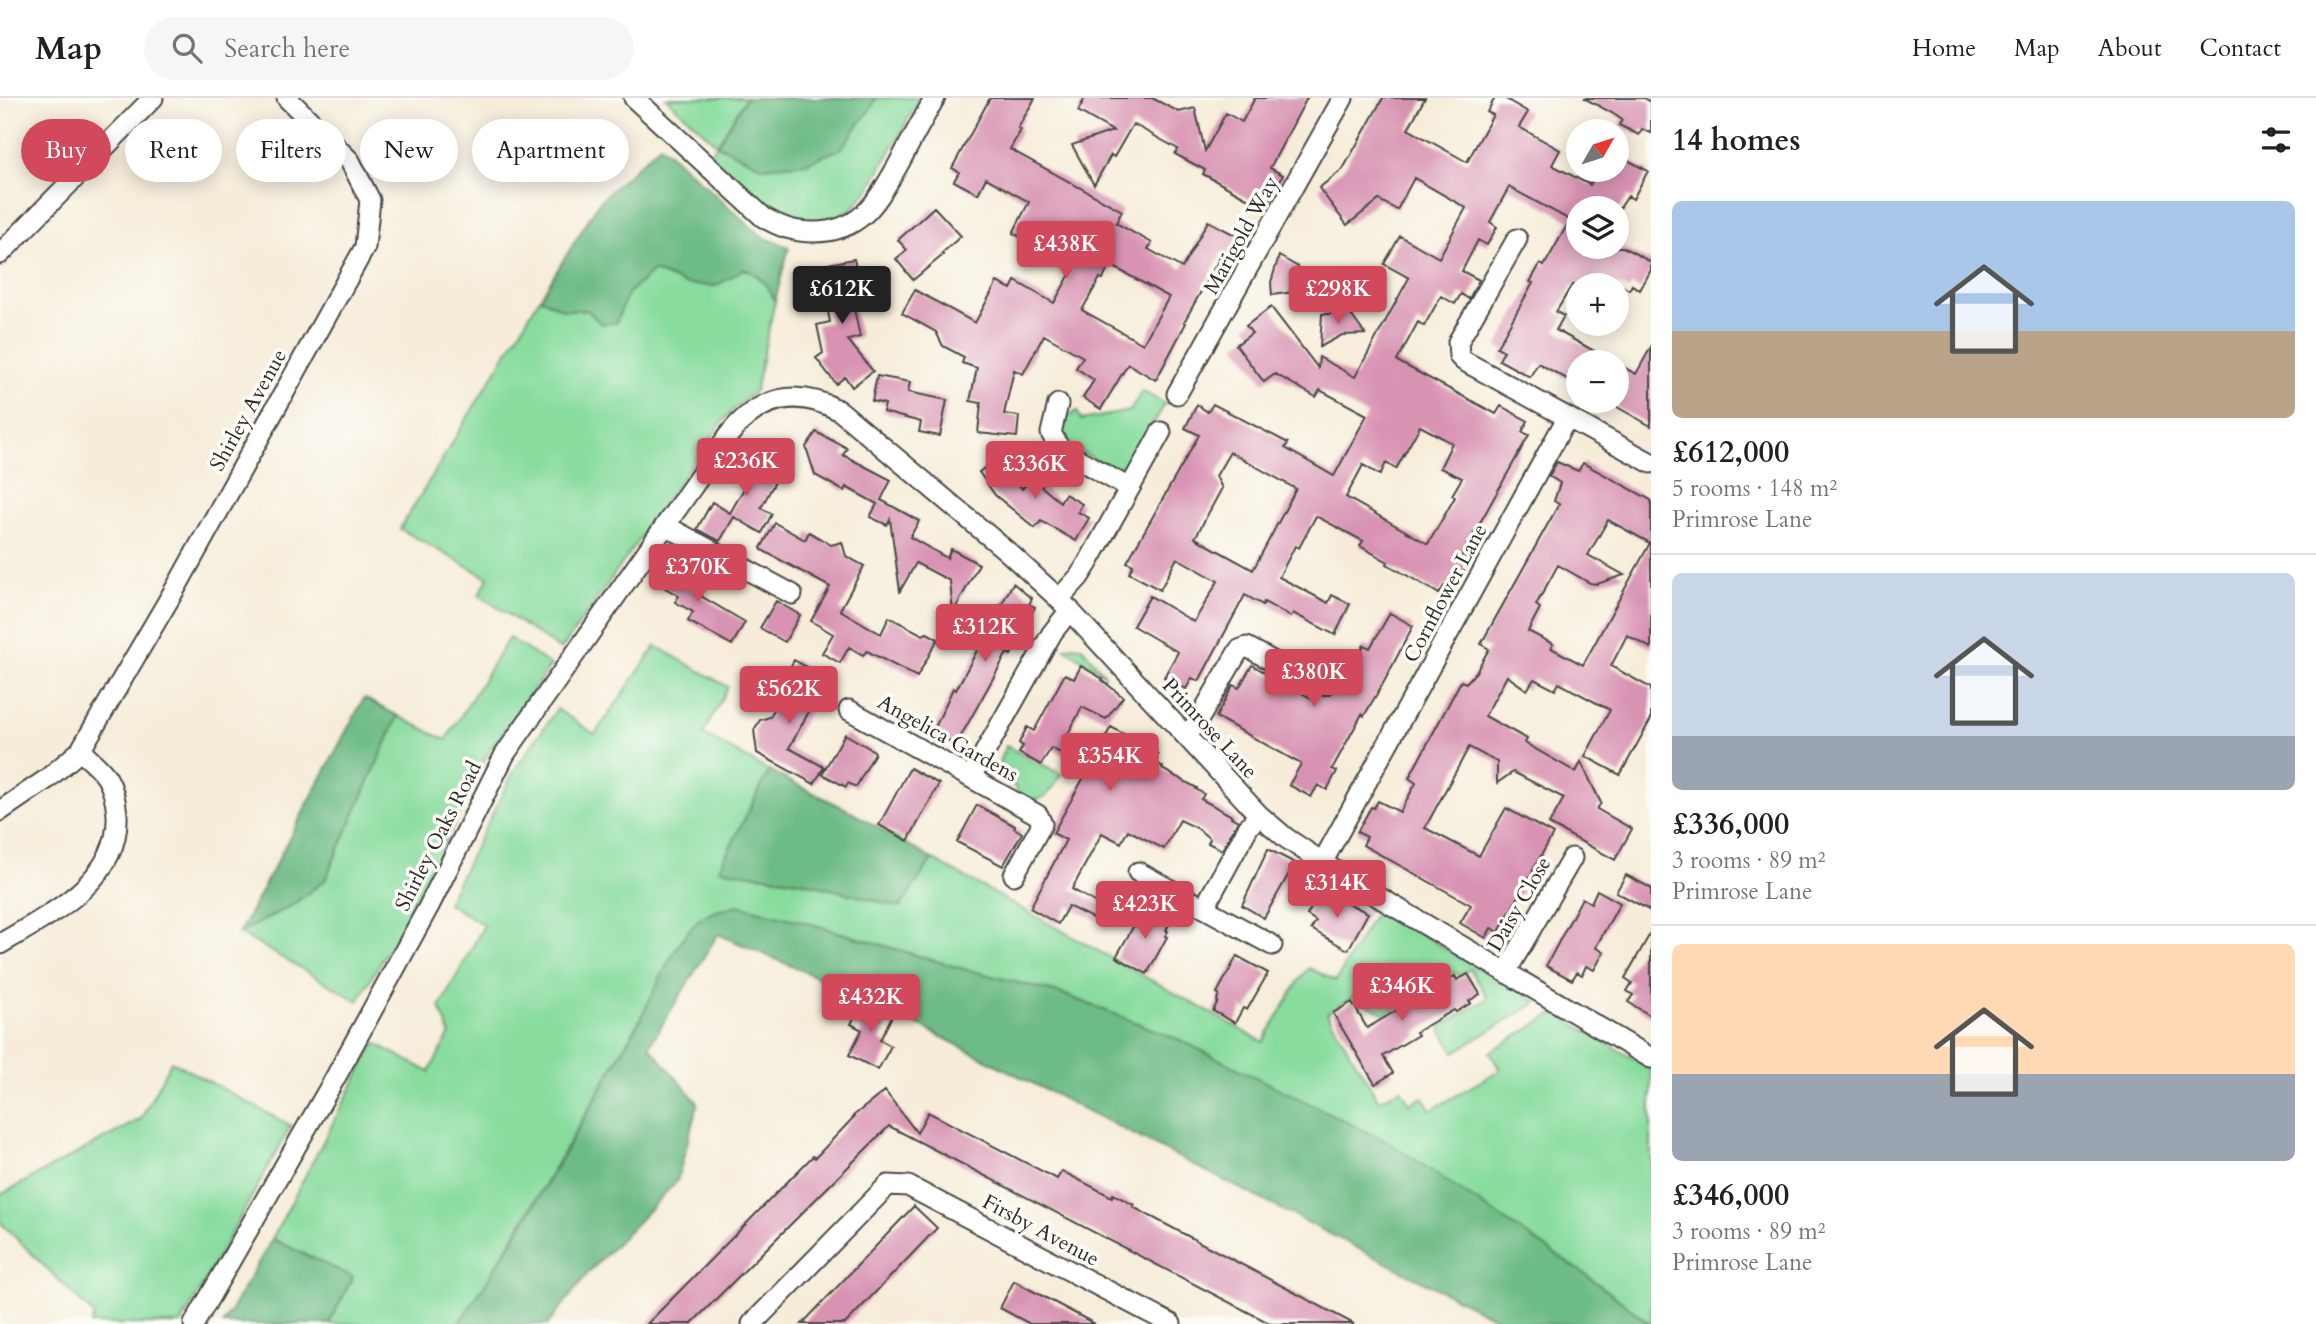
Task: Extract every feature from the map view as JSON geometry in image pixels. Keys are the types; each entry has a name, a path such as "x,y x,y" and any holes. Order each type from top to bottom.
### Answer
{"street":[{"path":"0,254 153,98"},
{"name":"Shirley Avenue","path":"0,811 47,779 80,751 178,584 365,247 370,200 350,161 287,98"},
{"path":"634,98 763,217 792,230 821,232 844,228 870,209 935,98"},
{"name":"Marigold Way","path":"1177,394 1343,98"},
{"path":"1517,239 1458,342 1457,352 1464,361 1651,463"},
{"name":"Primrose Lane","path":"769,402 802,398 821,402 840,411 1008,552 1064,605 1259,814 1286,838 1322,863 1651,1058"},
{"name":"Shirley Oaks Road","path":"194,1324 341,1068 429,906 505,754 737,424 753,410 769,402"},
{"path":"1058,404 1051,433 1060,449 1129,488"},
{"name":"Cornflower Lane","path":"1322,863 1567,418"},
{"path":"971,777 1161,432"},
{"path":"666,526 792,594"},
{"path":"1186,736 1243,647 1300,676"},
{"name":"Angelica Gardens","path":"849,710 1038,815 1042,824 1014,875"},
{"path":"0,944 62,905 85,887 107,861 113,848 117,821 113,793 107,778 80,751"},
{"path":"1205,908 1259,814"},
{"name":"Daisy Close","path":"1506,972 1572,858"},
{"path":"1138,872 1272,946"},
{"name":"Firsby Avenue","path":"752,1324 888,1185 908,1186 1171,1324"}],"green space":[{"path":"666,98 746,98 717,145 871,108 876,98 920,98 869,189 853,208 830,220 804,222 776,215 709,157 717,144"},
{"path":"746,98 876,98 841,149 806,163 763,167 717,145"},
{"path":"660,145 751,227 765,238 789,247 775,301 763,281 744,269 716,286 685,284 653,271 627,294 616,323 601,324 587,310 564,310 540,298 600,201 620,182 629,182 629,174"},
{"path":"743,268 766,282 775,301 755,391 732,411 716,430 561,650 479,595 488,578 400,529 540,298 564,310 622,306 627,294 653,271 685,284 716,286"},
{"path":"1142,391 1165,404 1128,466 1114,469 1069,446 1061,435 1063,420 1077,411 1081,420 1130,411"},
{"path":"509,638 551,665 489,751 423,889 358,1001 239,933 291,906 325,880 398,716 446,740"},
{"path":"656,646 728,687 703,734 769,771 719,869 805,882 900,907 932,859 1263,1042 1309,968 1336,981 1377,909 1538,1002 1454,1052 1440,1027 1488,998 1470,969 1459,976 1455,972 1385,1014 1353,997 1327,1013 1379,1101 1401,1089 1410,1104 1423,1097 1431,1110 1500,1070 1490,1052 1553,1014 1651,1069 1651,1324 1585,1274 1180,1040 1063,994 956,967 737,905 673,954 642,1016 567,1146 485,1285 458,1324 329,1324 352,1277 272,1239 375,1043 429,1072 450,1034 440,1007 484,925 447,903 514,771 557,709 595,734"},
{"path":"1082,647 1106,676 1065,648"},
{"path":"364,698 398,716 325,880 291,906 239,933"},
{"path":"1006,746 1061,774 1049,793 1033,800 1017,796 1016,788 999,770"},
{"path":"769,771 846,809 932,859 900,907 805,882 719,869"},
{"path":"737,905 956,967 1063,994 1180,1040 1390,1143 1585,1274 1650,1324 1507,1324 867,999 718,934 649,1046 698,1103 677,1181 589,1272 548,1324 458,1324 549,1179 634,1031 678,945 702,917"},
{"path":"171,1061 291,1126 181,1324 91,1324 94,1315 0,1222 0,1195 141,1119"},
{"path":"272,1239 353,1277 329,1324 223,1324"}],"building":[{"path":"990,98 1035,98 1010,149 1122,211 1116,223 1152,243 1148,249 1182,268 1208,221 1239,237 1229,255 1223,252 1156,380 1128,364 1101,409 1083,398 1094,380 1076,368 1083,357 1044,335 1023,374 1014,370 1004,414 1019,416 1017,437 978,433 981,403 970,401 977,368 962,363 964,357 943,346 936,332 902,313 915,290 975,323 997,282 1011,289 1015,281 1054,303 1074,267 1013,233 1029,202 986,178 978,194 954,181 959,172 952,168","holes":["1110,265 1169,297 1143,344 1082,310"]},
{"path":"1085,98 1152,98 1179,112 1195,108 1205,151 1226,113 1242,122 1255,98 1307,98 1270,168 1283,175 1269,201 1260,195 1256,203 1203,174 1205,170 1175,154 1178,149 1133,124 1094,185 1072,145 1113,131 1078,111"},
{"path":"1383,98 1425,98 1408,129 1467,162 1493,115 1487,112 1495,98 1504,98 1528,112 1519,127 1560,150 1552,165 1566,172 1566,182 1584,182 1590,185 1592,182 1629,182 1629,161 1648,171 1633,199 1629,196 1566,196 1566,218 1509,187 1490,222 1497,227 1487,245 1478,240 1462,271 1479,280 1469,299 1461,294 1455,304 1441,296 1424,326 1418,322 1397,361 1496,414 1501,406 1528,421 1522,432 1529,435 1462,555 1471,559 1453,591 1444,586 1439,594 1360,546 1363,541 1316,516 1299,548 1295,546 1279,577 1328,603 1332,595 1350,604 1335,635 1293,613 1291,617 1245,595 1199,681 1192,678 1186,689 1164,677 1178,652 1133,626 1150,596 1194,622 1218,581 1177,558 1160,590 1129,573 1133,565 1127,562 1199,435 1185,428 1197,405 1208,412 1213,404 1288,443 1285,448 1334,476 1367,415 1320,390 1316,397 1275,374 1264,382 1236,345 1252,333 1246,326 1271,307 1318,368 1319,357 1355,377 1409,278 1384,264 1400,236 1439,258 1466,208 1414,178 1397,210 1379,200 1347,225 1319,188 1343,169","holes":["1420,426 1452,443 1440,468 1462,478 1452,495 1455,497 1428,544 1346,497 1363,465 1380,475 1386,463 1396,469","1230,452 1296,489 1253,570 1195,538 1222,488 1216,476"]},
{"path":"1584,98 1644,98 1651,102 1651,133 1642,129 1639,135 1629,130 1629,119 1621,119"},
{"path":"934,207 961,236 913,280 896,259 907,250 898,240"},
{"path":"1566,227 1566,259 1629,259 1629,250 1651,262 1651,270 1640,290 1632,285 1629,290 1629,273 1566,273 1566,295 1556,312 1564,316 1556,330 1592,350 1566,350 1566,378 1538,363 1530,377 1499,360 1504,351 1497,347 1533,283 1530,282 1540,264 1544,266"},
{"path":"1279,256 1298,267 1293,292 1272,295 1271,282"},
{"path":"854,259 861,293 851,295 860,337 848,340 873,371 852,387 845,377 836,384 816,358 823,353 817,325 830,322 822,280 831,278 828,264"},
{"path":"1346,308 1365,334 1342,335 1320,347 1322,314"},
{"path":"1651,347 1651,426 1628,413 1629,370 1636,374"},
{"path":"877,376 910,382 908,392 947,400 940,436 919,432 921,422 883,412 885,404 872,401"},
{"path":"816,432 847,448 843,455 891,480 881,500 919,521 910,537 947,558 951,549 979,564 953,613 950,581 916,563 900,591 890,519 887,525 870,517 877,504 846,487 844,491 815,475 806,447"},
{"path":"751,447 784,465 761,508 772,514 762,533 734,517 720,541 697,529 712,502 730,513 750,478 739,471"},
{"path":"1000,457 1022,489 1031,478 1060,502 1065,494 1082,504 1078,512 1089,518 1076,541 1041,521 1035,528 995,495 979,472"},
{"path":"1557,462 1578,471 1583,463 1651,500 1651,648 1627,635 1611,666 1651,688 1651,719 1620,775 1585,756 1610,710 1559,683 1555,690 1534,679 1527,690 1507,676 1485,716 1527,739 1525,743 1576,772 1581,762 1601,803 1597,809 1632,829 1615,860 1549,824 1564,798 1513,772 1497,783 1497,762 1469,747 1425,828 1479,856 1506,808 1553,834 1499,932 1491,928 1486,938 1460,923 1471,905 1363,845 1367,837 1357,832 1371,807 1374,808 1378,801 1400,812 1416,783 1409,778 1461,681 1466,683 1476,672 1489,649 1481,644 1559,504 1554,501 1560,483 1549,476","holes":["1608,520 1650,543 1583,665 1551,648 1553,644 1528,631 1540,608 1536,605 1558,565 1590,583 1597,584 1624,575 1588,555"]},
{"path":"775,523 805,540 809,532 831,545 842,542 846,556 864,566 840,610 881,634 889,617 923,635 927,633 938,639 917,677 867,651 863,655 849,647 840,663 822,653 833,634 811,621 830,587 762,550"},
{"path":"666,558 693,573 686,585 745,622 732,645 688,621 693,612 675,602 679,596 653,581"},
{"path":"1013,583 1032,599 1029,604 1035,607 1011,655 1007,653 956,745 933,732 953,688 956,690"},
{"path":"776,601 800,615 785,642 760,628"},
{"path":"1390,613 1413,626 1385,680 1364,716 1362,714 1332,769 1337,771 1327,790 1318,785 1311,797 1289,785 1301,764 1216,717 1233,685 1239,688 1252,665 1312,699 1330,695 1340,678 1344,681 1364,645 1370,648"},
{"path":"794,660 812,670 804,685 818,695 789,748 824,767 814,784 757,753 754,730 760,720 770,717 790,679 785,677"},
{"path":"1081,666 1103,679 1123,697 1106,719 1082,707 1066,738 1097,753 1111,727 1158,754 1154,761 1163,767 1162,769 1197,788 1204,794 1201,799 1238,821 1222,850 1208,843 1210,839 1197,828 1180,820 1164,849 1128,830 1121,843 1102,833 1072,889 1105,908 1098,921 1068,906 1058,924 1030,908 1066,840 1053,833 1089,768 1051,748 1041,765 1019,753 1023,746 1019,743 1027,727 1034,731 1065,674 1074,679"},
{"path":"845,734 875,753 856,787 848,783 846,787 822,774"},
{"path":"910,768 939,784 908,841 879,825"},
{"path":"977,805 1015,826 1014,828 1022,833 1003,866 957,842"},
{"path":"1268,849 1295,863 1264,918 1242,905"},
{"path":"1626,875 1651,888 1651,911 1616,892"},
{"path":"1597,890 1620,903 1597,945 1596,948 1604,952 1594,970 1586,966 1582,975 1577,972 1572,980 1546,966 1582,898 1591,903"},
{"path":"1329,894 1368,913 1348,950 1311,929 1316,921 1307,915 1317,898 1324,902"},
{"path":"1150,907 1172,919 1166,930 1167,937 1147,974 1116,957 1137,920 1141,922"},
{"path":"1651,932 1651,1016 1628,1002 1633,995 1627,991 1632,983 1625,978"},
{"path":"1237,956 1268,973 1247,1010 1243,1008 1235,1023 1213,1011 1218,1001 1217,993"},
{"path":"1468,974 1480,994 1469,1001 1471,1003 1416,1032 1418,1035 1383,1056 1393,1073 1375,1084 1333,1013 1352,1002 1367,1028 1455,976 1457,980"},
{"path":"863,999 893,1014 880,1040 891,1046 878,1070 849,1055 862,1030 851,1024"},
{"path":"885,1091 917,1133 928,1112 1057,1179 1062,1171 1112,1197 1113,1194 1354,1324 1271,1324 889,1126 691,1324 647,1324 813,1156 815,1158 853,1116"},
{"path":"914,1206 937,1228 845,1324 802,1324"},
{"path":"1014,1281 1095,1324 1030,1324 1000,1308"}]}
